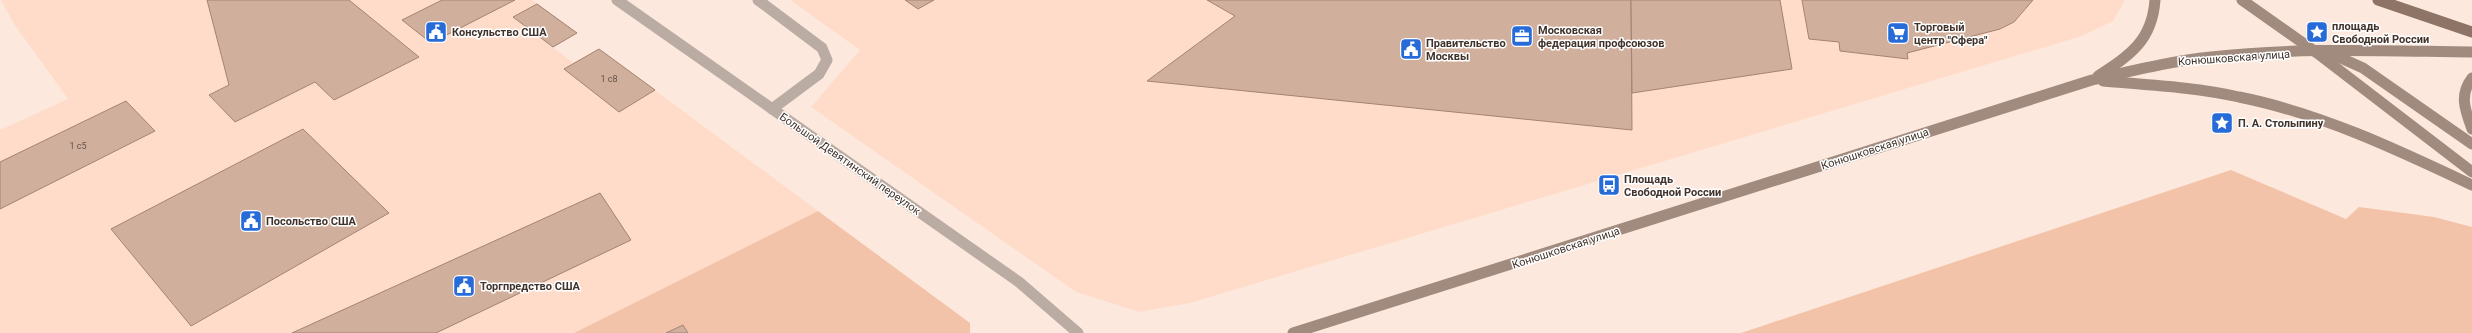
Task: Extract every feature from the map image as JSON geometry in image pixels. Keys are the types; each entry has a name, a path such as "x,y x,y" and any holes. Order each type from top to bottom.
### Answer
{"main road":[{"path":"2092,80 2131,55 2135,50 2146,35 2156,17 2155,0"},
{"path":"2242,0 2322,52 2472,172"},
{"path":"2378,0 2472,32"},
{"path":"2322,52 2363,68 2472,144"},
{"name":"Конюшковская улица","path":"1293,333 2092,80 2176,62 2245,55 2322,52 2472,52"},
{"path":"2472,78 2467,84 2462,99 2472,129"},
{"path":"2092,80 2215,93 2258,101 2357,135 2406,154 2472,185"}],"street":[{"name":"Большой Девятинский переулок","path":"617,0 1019,282 1078,333"},
{"path":"758,0 822,48 827,60 819,74 772,109"}],"shaded area":[{"path":"1,0 532,0 577,33 553,47 573,63 599,49 818,211 574,333 0,333 0,130 68,99 14,24"},
{"path":"790,0 2124,0 2124,2 2113,21 2082,36 1190,303 1139,312 1076,292 811,107 860,50"},
{"path":"2231,170 2346,219 2359,207 2434,217 2472,227 2472,333 1741,333"},
{"path":"818,211 970,323 970,333 688,333 683,325 666,333 574,333"}],"building":[{"path":"207,0 349,0 419,57 334,100 315,82 235,122 209,95 229,85"},
{"name":"Консульство США","path":"442,0 515,0 431,43 402,20"},
{"path":"905,0 934,0 918,9"},
{"name":"Правительство Москвы","path":"1207,0 1631,0 1632,130 1147,81 1235,16"},
{"path":"1631,0 1780,0 1792,69 1632,93"},
{"name":"Торговый центр \"Сфера\"","path":"1802,0 2033,0 2014,22 2000,29 1907,53 1908,59 1840,51 1839,42 1809,39"},
{"path":"537,4 577,33 553,47 513,17"},
{"path":"599,49 655,90 619,112 564,69"},
{"path":"126,101 155,131 0,209 0,162"},
{"name":"Посольство США","path":"303,129 389,213 191,326 111,229"},
{"name":"Торгпредство США","path":"600,193 631,240 436,333 292,333"},
{"path":"683,325 688,333 666,333"}],"place":[{"name":"Консульство США","path":"436,32"},
{"name":"площадь Свободной России","path":"2317,32"},
{"name":"Торговый центр \"Сфера\"","path":"1898,33"},
{"name":"Московская федерация профсоюзов","path":"1522,36"},
{"name":"Правительство Москвы","path":"1411,49"},
{"name":"П. А. Столыпину","path":"2222,123"},
{"name":"Площадь Свободной России","path":"1609,185"},
{"name":"Посольство США","path":"251,221"},
{"name":"Торгпредство США","path":"464,286"}]}
